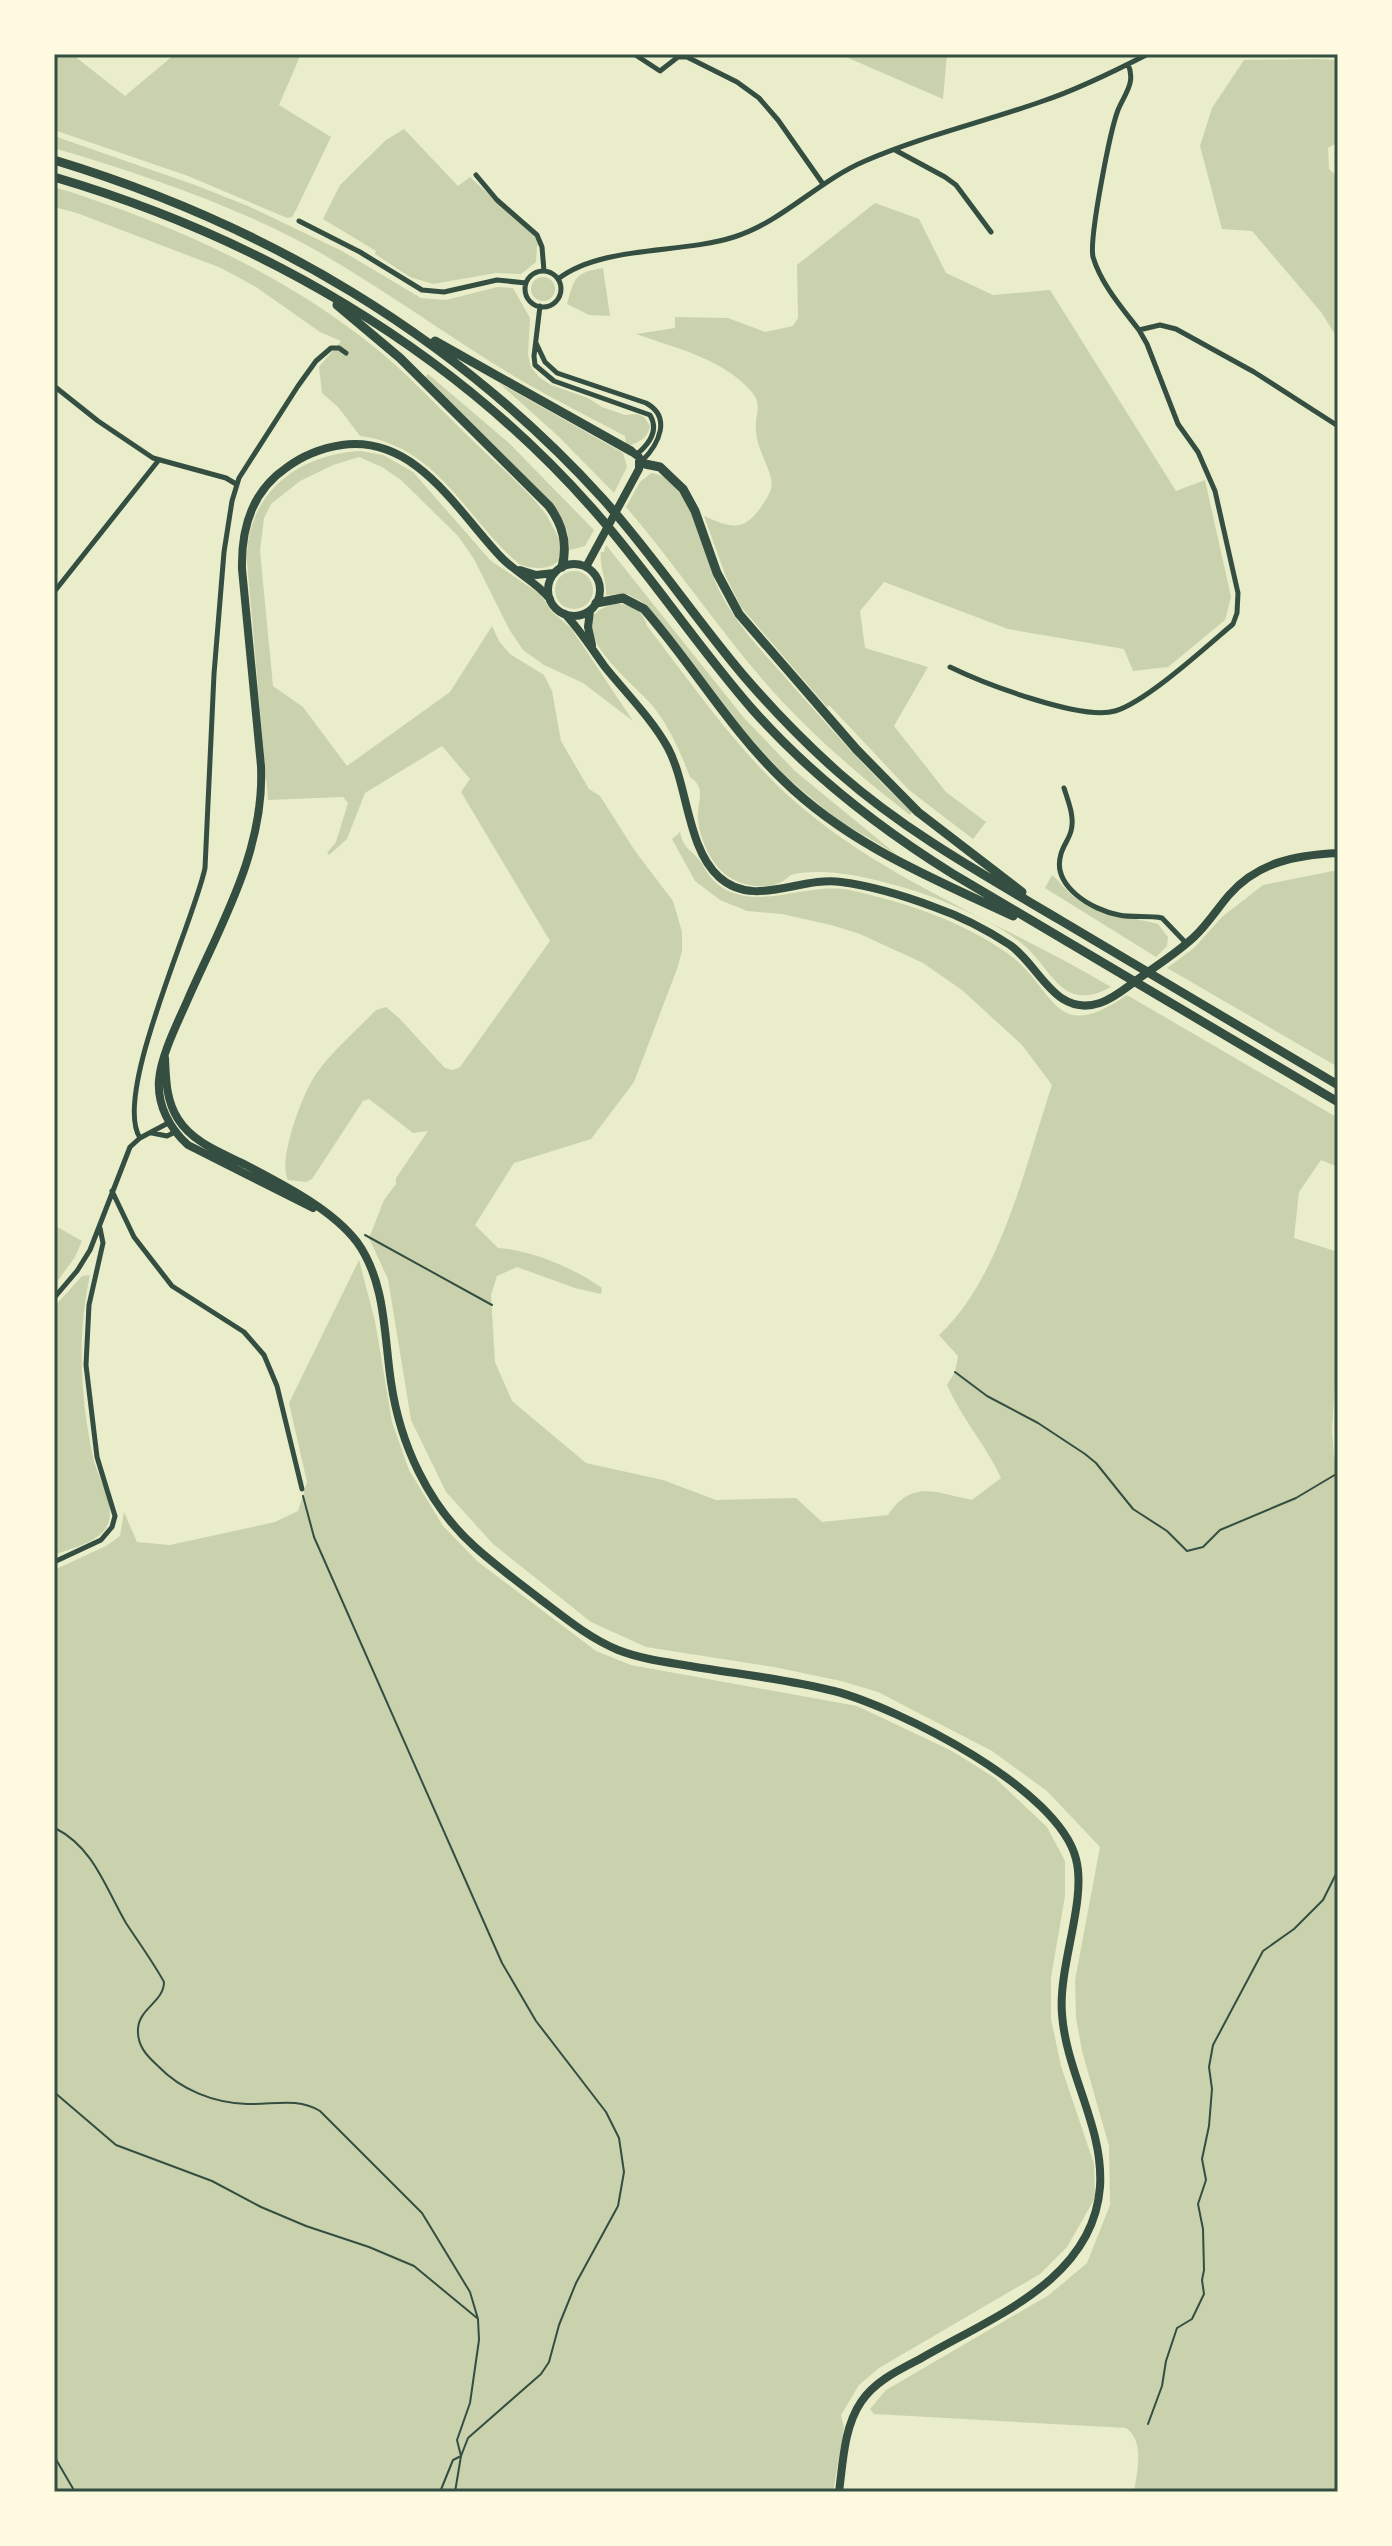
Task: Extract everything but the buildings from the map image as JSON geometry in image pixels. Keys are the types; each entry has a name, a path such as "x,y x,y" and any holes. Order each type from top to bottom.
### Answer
{"highway":[{"path":"54,160 138,187 212,217 303,262 636,456 660,467 683,489 695,511 717,573 739,614 868,763 918,812 1059,919"},
{"path":"54,177 170,215 251,251 376,324 442,371 543,458 617,536 753,709 829,784 870,818 925,857 1338,1102"},
{"path":"313,285 400,358 549,506 565,542 558,570"},
{"path":"391,315 481,383 577,471 656,562 743,675 814,750 905,825 1338,1085"},
{"path":"593,607 618,598 640,605 773,770 838,826 893,859 1066,941"}],"main road":[{"path":"550,599 499,556 422,470 379,446 349,445 319,451 282,470 260,493 247,521 242,552 261,766 258,824 240,881 165,1058 159,1083 162,1105 201,1154 320,1211 348,1231 361,1249 377,1285 396,1413 408,1448 443,1511 477,1549 574,1625 614,1649 653,1660 832,1690 888,1711 978,1757 1003,1774 1051,1817 1074,1851 1078,1885 1061,2010 1065,2036 1099,2161 1100,2188 1091,2224 1070,2260 1045,2285 896,2373 868,2394 851,2423 839,2492"},
{"path":"586,567 624,497 636,456"},
{"path":"514,569 536,575 572,564 586,567 595,574 600,585 588,632 594,651"},
{"path":"558,570 548,587 555,608 576,616 593,607"},
{"path":"565,614 667,748 705,858 714,873 742,890 759,892 813,881 841,882 943,910 1010,946 1064,1001 1092,1005 1117,993 1186,944 1252,874 1289,858 1338,853"}],"street":[{"path":"634,54 660,71 678,57 687,57 745,87 778,120 823,184"},
{"path":"558,279 578,267 601,260 734,237 763,224 854,166 1044,101 1148,54"},
{"path":"950,667 973,678 1066,708 1084,713 1112,713 1149,693 1233,624 1237,613 1238,593 1215,491 1198,452 1178,424 1147,344 1118,304 1092,253 1104,167 1113,128 1132,81 1128,64"},
{"path":"894,150 956,185 991,232"},
{"path":"476,175 497,200 537,235 542,247 544,271"},
{"path":"299,221 360,252 422,290 444,292 497,280 526,283"},
{"path":"544,271 558,279 561,288 559,297 552,305 540,306 528,298 526,283 533,274 544,271"},
{"path":"540,306 536,342 545,362 557,373 655,408 662,423 661,433 647,456 636,456"},
{"path":"1139,330 1160,325 1176,329 1219,351 1338,426"},
{"path":"140,1138 133,1113 150,1033 205,868 214,674 225,544 236,484 316,361 331,348 339,348 346,353"},
{"path":"54,386 98,421 158,460 226,478 236,484"},
{"path":"54,592 158,460"},
{"path":"1064,788 1072,818 1072,829 1060,855 1059,866 1065,882 1085,901 1110,913 1162,918 1186,944"},
{"path":"151,1133 167,1136 177,1125"},
{"path":"54,1298 84,1260 100,1228 126,1153 140,1138 177,1125"},
{"path":"112,1191 134,1237 172,1286 244,1332 264,1355 277,1386 302,1489"},
{"path":"54,1562 101,1540 109,1532 115,1516 97,1457 86,1365 89,1305 103,1243 100,1228"}],"path":[{"path":"348,1231 377,1240 492,1305"},
{"path":"955,1372 987,1396 1038,1423 1085,1454 1133,1509 1167,1531 1187,1551 1203,1547 1220,1530 1296,1498 1338,1473"},
{"path":"302,1489 314,1537 492,1941 536,2021 606,2112 619,2138 623,2155 623,2181 618,2206 571,2294 546,2368 468,2438 461,2456 455,2492"},
{"path":"55,1828 69,1835 90,1856 164,1982 161,1995 143,2013 140,2021 139,2040 147,2055 174,2081 197,2093 249,2105 301,2102 320,2111 381,2169 429,2223 470,2292 478,2319 479,2340 472,2394 457,2440 461,2456"},
{"path":"1148,2424 1162,2386 1177,2328 1192,2319 1204,2294 1203,2229 1198,2204 1206,2180 1202,2159 1209,2126 1212,2089 1209,2067 1213,2045 1263,1951 1294,1929 1323,1900 1338,1870"},
{"path":"54,2092 116,2145 203,2177 306,2226 414,2266 478,2319"},
{"path":"54,2456 75,2492"},
{"path":"440,2492 453,2460 461,2456"}],"green space":[{"path":"54,54 72,54 125,96 175,54 301,54 279,105 331,137 296,210 292,217 287,218 188,176 54,130"},
{"path":"839,54 947,54 943,99"},
{"path":"1244,60 1338,60 1338,142 1328,148 1329,169 1338,177 1338,339 1321,312 1252,231 1222,229 1200,146 1212,108"},
{"path":"404,129 458,186 470,177 535,237 539,245 536,262 521,274 496,273 433,284 410,277 375,254 376,251 323,219 340,185 386,140"},
{"path":"54,136 248,206 342,251 421,298 446,300 497,287 513,288 530,318 528,355 531,367 539,377 602,407 625,415 644,417 650,426 647,434 629,446 625,436 524,382 297,240 178,188 54,148"},
{"path":"54,187 139,216 221,252 300,294 337,319 398,368 531,496 558,537 560,559 549,567 541,568 519,564 430,469 387,442 360,436 338,407 322,393 319,367 341,341 320,332 256,287 221,268 54,207"},
{"path":"875,203 919,219 946,273 993,295 1050,290 1176,491 1205,480 1231,597 1225,620 1168,667 1133,671 1124,649 1008,629 884,582 860,611 865,648 928,667 894,726 946,792 986,822 973,839 909,790 829,705 827,707 741,607 726,577 704,516 724,524 746,523 770,493 771,478 757,437 758,406 755,396 739,380 712,362 636,334 675,328 675,317 728,318 765,332 793,326 798,318 797,265"},
{"path":"603,268 610,316 589,315 567,304 581,274"},
{"path":"543,277 551,281 555,289 551,297 543,301 535,297 531,289 535,281"},
{"path":"428,374 509,443 594,530 585,546 570,550 567,530 552,503 425,377"},
{"path":"499,383 623,453 627,467 614,493 558,436"},
{"path":"361,451 383,455 413,472 490,560 541,595 551,611 571,628 633,721 583,683 544,665 523,650 474,559 458,536 401,480 359,457 300,481 271,504 264,518 260,551 273,686 303,707 347,766 450,692 492,626 510,654 544,675 552,691 561,741 589,789 600,796 635,851 673,901 682,932 682,951 677,969 634,1082 591,1139 514,1163 475,1225 498,1248 525,1252 553,1262 602,1288 601,1294 575,1288 517,1267 497,1276 491,1295 495,1362 512,1401 586,1463 663,1480 716,1500 796,1498 822,1522 888,1515 906,1496 926,1491 972,1500 1001,1478 947,1385 955,1372 958,1356 939,1335 979,1284 995,1252 1021,1184 1052,1085 1022,1045 962,990 923,963 860,934 831,925 782,914 747,911 720,900 695,881 672,839 680,832 686,846 712,879 729,891 761,897 832,888 890,900 931,914 970,931 1007,953 1057,1007 1069,1014 1083,1015 1102,1010 1127,995 1338,1118 1338,1167 1321,1160 1299,1192 1294,1238 1338,1252 1338,1342 1332,1429 1334,1457 1338,1460 1338,2492 1134,2492 1138,2449 1126,2428 874,2414 870,2409 886,2390 1049,2295 1087,2263 1110,2205 1109,2146 1082,2051 1076,2018 1075,1980 1100,1847 1047,1791 992,1751 878,1692 774,1667 646,1647 591,1622 493,1544 446,1492 411,1420 388,1279 369,1238 384,1200 396,1184 396,1178 428,1131 413,1133 369,1099 363,1101 312,1179 306,1182 288,1180 286,1158 299,1110 316,1074 376,1010 386,1007 445,1068 453,1070 460,1067 550,941 461,792 470,779 442,746 365,793 347,839 329,855 327,853 336,842 348,803 343,797 268,800 247,562 249,538 265,498 279,482 316,460"},
{"path":"651,473 665,478 686,504 719,590 745,631 854,754 912,812 910,815 833,751 779,698 626,507 640,482"},
{"path":"606,545 744,718 795,771 896,854 836,819 783,774 737,723 642,602 627,594 606,595 601,552 604,552"},
{"path":"574,571 587,577 593,590 587,603 574,609 561,603 555,590 561,577"},
{"path":"616,604 627,605 640,612 647,626 734,738 792,799 866,854 983,918 932,897 850,875 806,872 762,886 748,885 729,877 717,866 704,844 698,820 699,786 690,777 669,730 652,705 603,653 594,637 591,623 597,612"},
{"path":"1338,870 1338,1067 1167,968 1194,948 1222,917 1263,885"},
{"path":"1052,875 1074,897 1095,909 1158,924 1168,937 1167,946 1156,957 1045,888"},
{"path":"986,920 1111,987 1094,994 1080,995 1068,991 1058,984 1031,952"},
{"path":"54,1225 82,1241 75,1257 54,1286"},
{"path":"359,1260 375,1321 392,1422 409,1470 443,1526 477,1561 596,1651 631,1665 857,1706 952,1751 995,1778 1047,1827 1065,1861 1065,1896 1051,1978 1051,2019 1061,2066 1094,2164 1095,2198 1067,2247 1040,2274 879,2368 859,2385 841,2415 844,2428 833,2492 54,2492 54,1570 106,1546 120,1536 124,1512 137,1542 170,1545 275,1522 298,1511 307,1482 289,1403"},
{"path":"90,1275 83,1320 83,1388 93,1457 107,1497 109,1521 94,1539 54,1555 54,1307 82,1276"}]}
